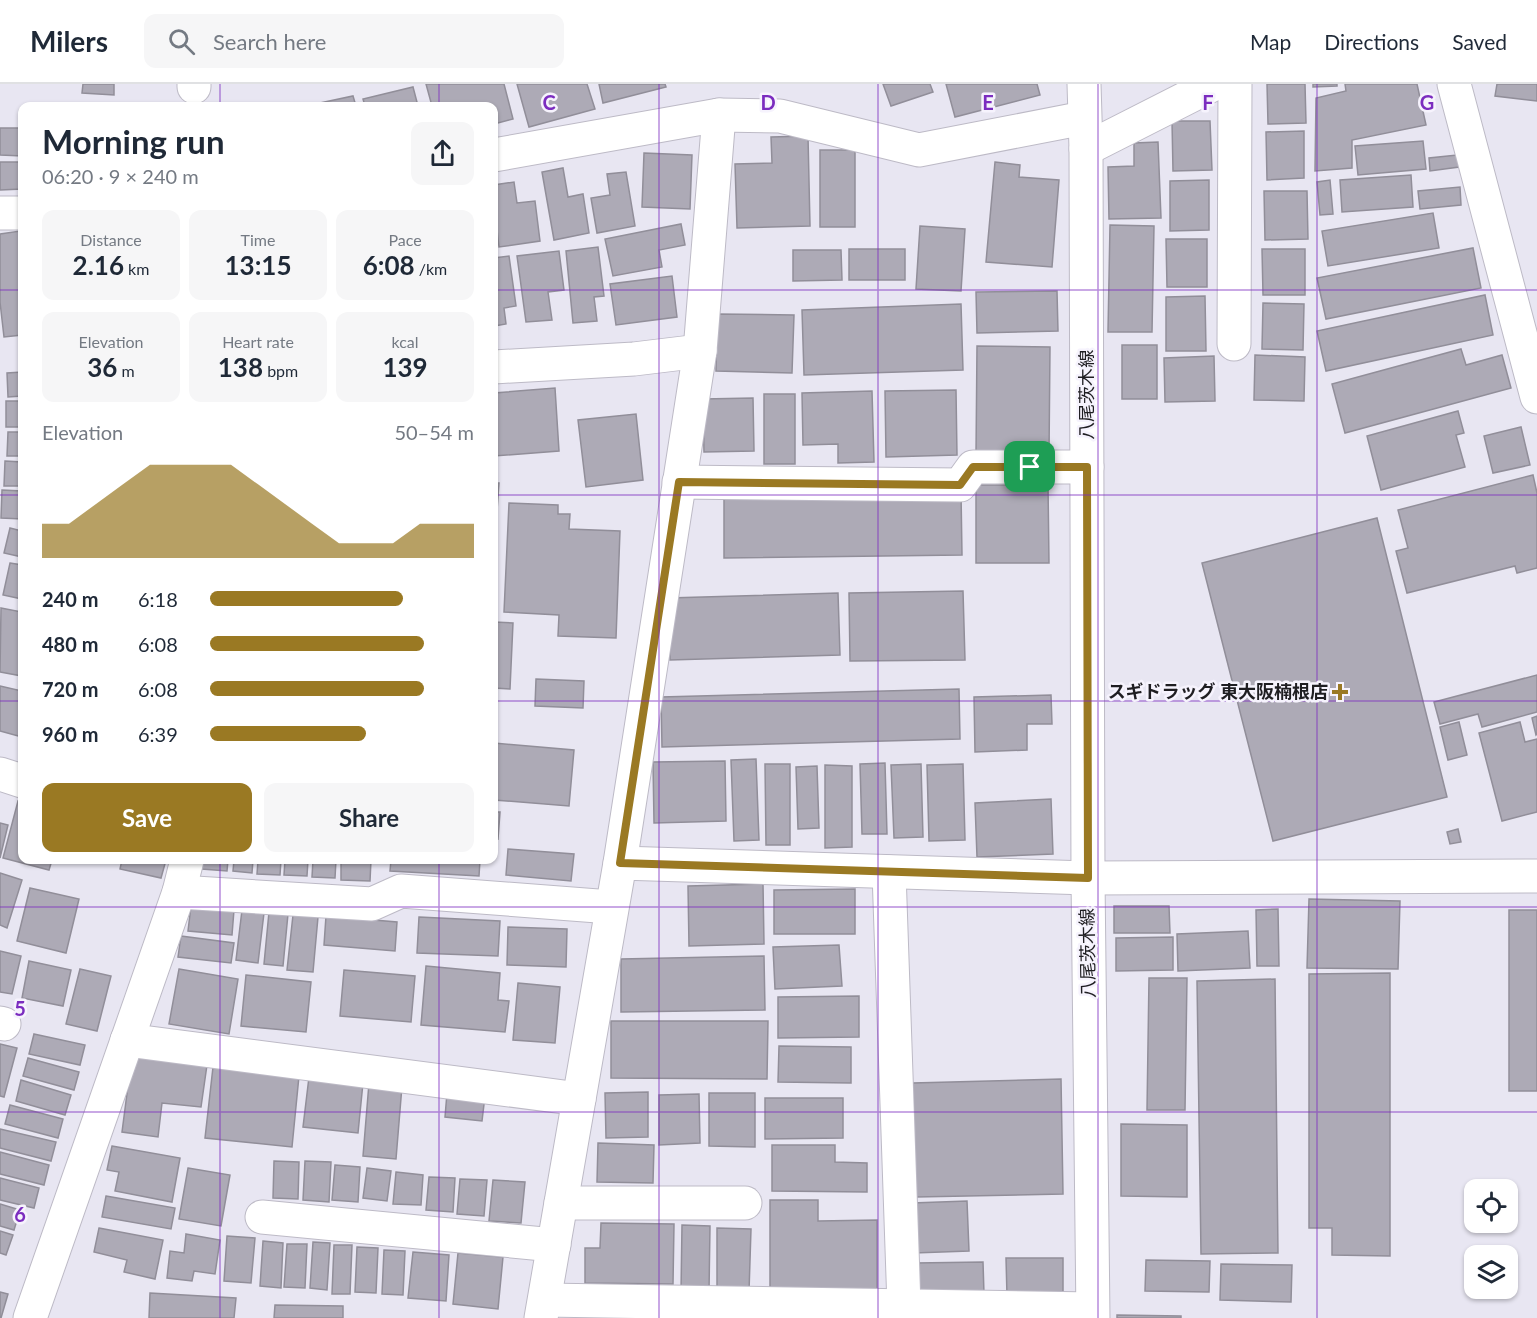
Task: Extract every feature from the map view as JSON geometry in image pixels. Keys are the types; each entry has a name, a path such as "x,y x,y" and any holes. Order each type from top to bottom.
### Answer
{"street":[{"name":"八尾茨木線","path":"1084,84 1092,1313"},
{"path":"498,153 719,115 780,116 919,150 1085,134 1214,84"},
{"path":"1234,344 1235,84"},
{"path":"1454,84 1527,326 1537,397"},
{"path":"719,115 700,351 620,863 543,1309 904,1306 1092,1313"},
{"path":"0,213 18,213"},
{"path":"498,368 634,359 700,351"},
{"path":"679,482 960,485 973,467 1087,467"},
{"path":"0,774 18,780"},
{"path":"620,863 1088,878 1537,876"},
{"path":"30,1318 179,892 186,864"},
{"path":"889,872 904,1306"},
{"path":"179,892 372,904 401,891 611,907"},
{"path":"127,1040 579,1099"},
{"path":"561,1203 745,1203"},
{"path":"262,1217 554,1245"}],"building":[{"path":"83,84 114,84 114,95 82,93"},
{"path":"426,84 504,84 513,119 498,123 498,102 431,102"},
{"path":"517,84 587,84 595,109 529,127"},
{"path":"599,84 665,84 666,87 603,103"},
{"path":"883,84 930,84 933,92 891,106"},
{"path":"946,84 1037,84 1040,95 955,117"},
{"path":"1267,84 1305,84 1306,123 1268,124"},
{"path":"1313,84 1337,84 1337,86 1313,87"},
{"path":"1345,84 1417,84 1426,125 1352,140 1352,168 1315,171 1316,98 1346,91"},
{"path":"1497,84 1537,84 1537,101 1495,96"},
{"path":"413,87 417,102 364,102 363,99"},
{"path":"353,96 355,102 324,102"},
{"path":"1172,121 1210,121 1212,170 1173,171"},
{"path":"0,128 18,128 18,156 0,155"},
{"path":"1304,131 1304,178 1267,180 1266,132"},
{"path":"808,136 810,226 737,228 735,164 772,163 771,137"},
{"path":"1423,141 1426,169 1358,175 1355,146"},
{"path":"1158,142 1161,218 1109,219 1108,167 1134,166 1134,143"},
{"path":"820,150 855,150 855,227 820,227"},
{"path":"644,153 692,155 690,209 642,207"},
{"path":"1457,155 1459,167 1430,171 1429,158"},
{"path":"0,162 18,162 18,189 0,190"},
{"path":"995,162 1020,165 1019,177 1059,180 1052,267 986,262"},
{"path":"563,168 568,197 583,194 589,233 554,240 542,172"},
{"path":"626,172 635,226 597,233 591,198 610,195 607,174"},
{"path":"1411,175 1413,207 1342,212 1340,180"},
{"path":"1209,180 1209,230 1170,231 1170,181"},
{"path":"1330,180 1333,214 1320,215 1317,182"},
{"path":"514,182 517,203 535,201 540,241 499,247 498,184"},
{"path":"1460,187 1461,205 1420,209 1418,191"},
{"path":"1264,191 1307,191 1308,239 1265,240"},
{"path":"1433,213 1439,248 1328,266 1322,231"},
{"path":"681,224 685,245 659,250 662,267 613,276 605,239"},
{"path":"1110,225 1154,226 1152,332 1108,332"},
{"path":"920,226 965,229 961,291 916,289"},
{"path":"18,231 18,335 4,337 0,302 0,234"},
{"path":"1166,239 1207,239 1207,287 1167,287"},
{"path":"598,247 604,296 594,297 597,321 573,323 566,251"},
{"path":"1473,248 1481,288 1326,319 1317,278"},
{"path":"849,249 905,249 905,280 849,280"},
{"path":"1262,249 1305,249 1305,295 1263,295"},
{"path":"793,250 841,250 842,280 793,281"},
{"path":"559,251 564,290 548,292 552,320 526,322 517,256"},
{"path":"509,256 516,306 504,308 506,324 498,325 498,257"},
{"path":"672,276 677,317 616,325 610,284"},
{"path":"1057,291 1058,331 977,333 976,292"},
{"path":"1485,295 1493,335 1326,371 1317,331"},
{"path":"1205,296 1206,351 1166,351 1166,297"},
{"path":"1263,303 1304,304 1303,350 1262,349"},
{"path":"961,304 963,370 804,375 802,310"},
{"path":"717,314 794,315 792,373 716,371"},
{"path":"1122,345 1157,345 1157,399 1122,399"},
{"path":"977,346 1050,347 1049,455 976,454"},
{"path":"1461,349 1466,365 1502,355 1511,388 1345,433 1332,384"},
{"path":"1255,355 1305,357 1304,401 1254,400"},
{"path":"1214,356 1215,401 1165,402 1164,358"},
{"path":"18,372 18,396 8,397 7,373"},
{"path":"555,388 559,451 498,456 498,393"},
{"path":"956,390 957,455 886,457 885,391"},
{"path":"872,391 874,462 838,463 838,444 803,445 802,393"},
{"path":"764,394 795,394 795,464 764,464"},
{"path":"753,398 754,451 704,452 703,399"},
{"path":"6,401 18,401 18,427 6,427"},
{"path":"1458,411 1464,433 1456,435 1465,467 1381,490 1367,436"},
{"path":"636,414 643,480 586,487 578,420"},
{"path":"1521,427 1530,465 1493,473 1484,436"},
{"path":"8,432 18,432 18,456 7,456"},
{"path":"5,461 18,462 18,486 4,486"},
{"path":"1533,475 1537,493 1537,568 1517,573 1515,566 1407,593 1396,551 1408,548 1398,510"},
{"path":"976,485 1048,485 1049,563 976,563"},
{"path":"2,490 18,491 18,519 1,518"},
{"path":"961,492 962,555 724,558 724,496"},
{"path":"509,503 558,505 558,514 570,514 569,529 620,531 616,638 558,636 559,615 504,612"},
{"path":"1377,518 1447,797 1273,841 1202,563"},
{"path":"10,528 18,530 18,556 4,553"},
{"path":"10,563 18,564 18,598 3,595"},
{"path":"963,591 965,660 850,661 849,593"},
{"path":"838,593 840,655 670,660 668,598"},
{"path":"1,608 18,611 18,675 0,672"},
{"path":"498,622 513,623 510,689 498,688"},
{"path":"1537,675 1537,712 1482,727 1478,714 1440,724 1434,702"},
{"path":"536,679 584,681 583,708 535,706"},
{"path":"0,686 18,690 18,736 0,731"},
{"path":"959,689 960,739 662,747 661,697"},
{"path":"1051,695 1052,724 1027,724 1027,750 975,752 974,697"},
{"path":"1537,716 1537,734 1536,735 1532,718"},
{"path":"1459,722 1467,755 1448,760 1440,727"},
{"path":"1520,722 1525,742 1537,739 1537,812 1502,821 1479,733"},
{"path":"498,743 574,750 569,806 498,800"},
{"path":"756,759 759,840 734,841 731,760"},
{"path":"725,761 726,821 654,823 653,762"},
{"path":"885,763 887,834 862,834 860,764"},
{"path":"765,764 790,764 790,845 766,845"},
{"path":"921,764 923,837 894,838 891,765"},
{"path":"963,764 965,840 929,841 927,765"},
{"path":"825,765 852,766 852,847 825,848"},
{"path":"817,766 819,828 798,829 796,767"},
{"path":"1051,799 1053,854 977,857 975,803"},
{"path":"18,801 18,862 3,858"},
{"path":"498,812 500,812 498,839"},
{"path":"0,823 8,825 0,858"},
{"path":"1458,829 1461,842 1450,844 1447,832"},
{"path":"508,849 574,854 571,881 506,875"},
{"path":"26,864 51,864 49,870"},
{"path":"121,864 165,864 161,878 120,869"},
{"path":"203,864 228,864 227,871 202,869"},
{"path":"234,864 253,864 252,873 233,871"},
{"path":"258,864 281,864 280,875 257,874"},
{"path":"285,864 308,864 307,876 284,875"},
{"path":"313,864 336,864 335,878 312,877"},
{"path":"341,864 371,864 370,881 341,880"},
{"path":"391,864 480,864 479,876 390,871"},
{"path":"0,873 22,880 7,928 0,925"},
{"path":"763,884 764,944 689,946 688,886"},
{"path":"30,888 79,899 66,953 17,941"},
{"path":"855,889 855,934 774,934 774,890"},
{"path":"1309,899 1400,901 1398,969 1307,968"},
{"path":"191,906 234,910 232,935 188,931"},
{"path":"1114,906 1169,906 1170,933 1114,933"},
{"path":"1278,909 1279,966 1257,966 1256,910"},
{"path":"242,910 264,913 258,963 236,960"},
{"path":"1509,910 1537,910 1537,1091 1509,1091"},
{"path":"269,912 288,914 283,966 264,964"},
{"path":"293,915 318,917 313,972 287,970"},
{"path":"326,916 397,922 395,951 324,945"},
{"path":"419,917 500,921 498,956 417,953"},
{"path":"508,927 567,929 566,967 507,965"},
{"path":"1248,931 1250,968 1178,971 1177,934"},
{"path":"181,936 234,943 231,963 178,957"},
{"path":"1173,937 1173,970 1116,971 1116,938"},
{"path":"839,945 842,986 775,989 773,947"},
{"path":"0,951 21,956 12,994 0,992"},
{"path":"764,956 765,1010 621,1012 621,959"},
{"path":"29,961 71,970 63,1006 22,998"},
{"path":"426,966 500,973 498,1000 509,1001 505,1032 421,1025"},
{"path":"80,969 111,976 97,1031 66,1024"},
{"path":"179,969 238,979 229,1034 169,1024"},
{"path":"344,970 415,976 411,1022 340,1016"},
{"path":"1390,973 1390,1256 1332,1255 1332,1228 1309,1228 1309,974"},
{"path":"246,975 311,982 306,1032 241,1026"},
{"path":"1149,978 1187,978 1185,1110 1147,1110"},
{"path":"1275,979 1278,1253 1201,1254 1197,981"},
{"path":"518,983 560,987 555,1043 513,1040"},
{"path":"859,996 859,1037 778,1038 778,997"},
{"path":"611,1021 768,1021 767,1079 611,1078"},
{"path":"34,1034 85,1045 80,1065 29,1054"},
{"path":"0,1044 17,1048 4,1097 0,1096"},
{"path":"779,1046 851,1047 851,1083 778,1082"},
{"path":"132,1055 207,1065 201,1107 162,1103 158,1137 122,1132"},
{"path":"28,1058 79,1072 74,1090 23,1076"},
{"path":"213,1067 299,1076 292,1147 205,1138"},
{"path":"309,1077 363,1083 358,1133 303,1127"},
{"path":"1061,1079 1063,1194 916,1197 913,1083"},
{"path":"21,1080 71,1095 65,1115 16,1101"},
{"path":"369,1083 402,1086 396,1159 363,1156"},
{"path":"648,1092 648,1137 606,1138 605,1093"},
{"path":"447,1093 485,1096 482,1121 445,1117"},
{"path":"709,1093 755,1093 755,1147 709,1146"},
{"path":"699,1094 700,1143 659,1145 659,1095"},
{"path":"765,1098 843,1098 843,1138 765,1139"},
{"path":"10,1105 63,1119 58,1138 5,1124"},
{"path":"1121,1124 1187,1125 1187,1197 1121,1196"},
{"path":"0,1129 56,1142 51,1161 0,1148"},
{"path":"598,1143 654,1145 653,1183 597,1182"},
{"path":"772,1145 835,1145 835,1162 867,1163 867,1192 772,1191"},
{"path":"112,1146 180,1158 172,1202 115,1191 119,1172 107,1170"},
{"path":"0,1152 49,1165 44,1185 0,1174"},
{"path":"274,1161 299,1162 298,1199 273,1198"},
{"path":"305,1161 331,1162 329,1202 303,1200"},
{"path":"335,1165 360,1167 358,1202 332,1200"},
{"path":"188,1168 230,1175 221,1226 179,1219"},
{"path":"367,1168 391,1171 387,1201 363,1198"},
{"path":"396,1172 423,1175 421,1205 393,1204"},
{"path":"429,1177 455,1178 453,1212 426,1210"},
{"path":"0,1178 39,1188 34,1208 0,1200"},
{"path":"460,1179 487,1180 484,1216 457,1214"},
{"path":"493,1180 525,1182 521,1223 489,1221"},
{"path":"106,1196 175,1208 171,1229 102,1217"},
{"path":"770,1200 818,1200 818,1221 877,1220 877,1292 770,1292"},
{"path":"967,1201 969,1251 914,1253 912,1203"},
{"path":"0,1204 20,1210 14,1230 0,1226"},
{"path":"601,1223 674,1224 673,1284 585,1283 585,1248 600,1248"},
{"path":"682,1225 710,1226 709,1292 681,1292"},
{"path":"99,1228 163,1240 155,1279 124,1272 127,1260 94,1252"},
{"path":"717,1228 751,1229 749,1292 717,1291"},
{"path":"0,1231 13,1235 6,1255 0,1253"},
{"path":"186,1234 220,1240 215,1274 194,1271 192,1281 167,1278 170,1251 184,1253"},
{"path":"227,1236 255,1238 251,1283 224,1281"},
{"path":"263,1241 283,1243 281,1288 260,1286"},
{"path":"313,1242 330,1243 327,1290 310,1288"},
{"path":"287,1244 307,1244 305,1288 284,1287"},
{"path":"334,1245 352,1245 350,1294 332,1294"},
{"path":"357,1247 378,1248 376,1293 355,1292"},
{"path":"384,1250 405,1251 403,1295 382,1294"},
{"path":"413,1252 449,1255 446,1301 408,1298"},
{"path":"458,1253 503,1257 498,1309 453,1304"},
{"path":"1006,1258 1063,1258 1063,1295 1007,1296"},
{"path":"1146,1260 1210,1261 1209,1292 1145,1291"},
{"path":"983,1262 984,1294 916,1295 915,1263"},
{"path":"1221,1264 1292,1265 1291,1302 1220,1300"},
{"path":"0,1292 8,1294 1,1318 0,1318"},
{"path":"150,1293 236,1298 234,1318 149,1318"},
{"path":"275,1305 343,1306 343,1318 274,1318"},
{"path":"1117,1315 1181,1316 1181,1318 1117,1318"}],"place":[{"name":"スギドラッグ 東大阪楠根店","path":"1340,692"}],"route":[{"path":"973,467 1030,467 1087,467 1088,878 620,863 679,482 960,485 973,467"}]}
